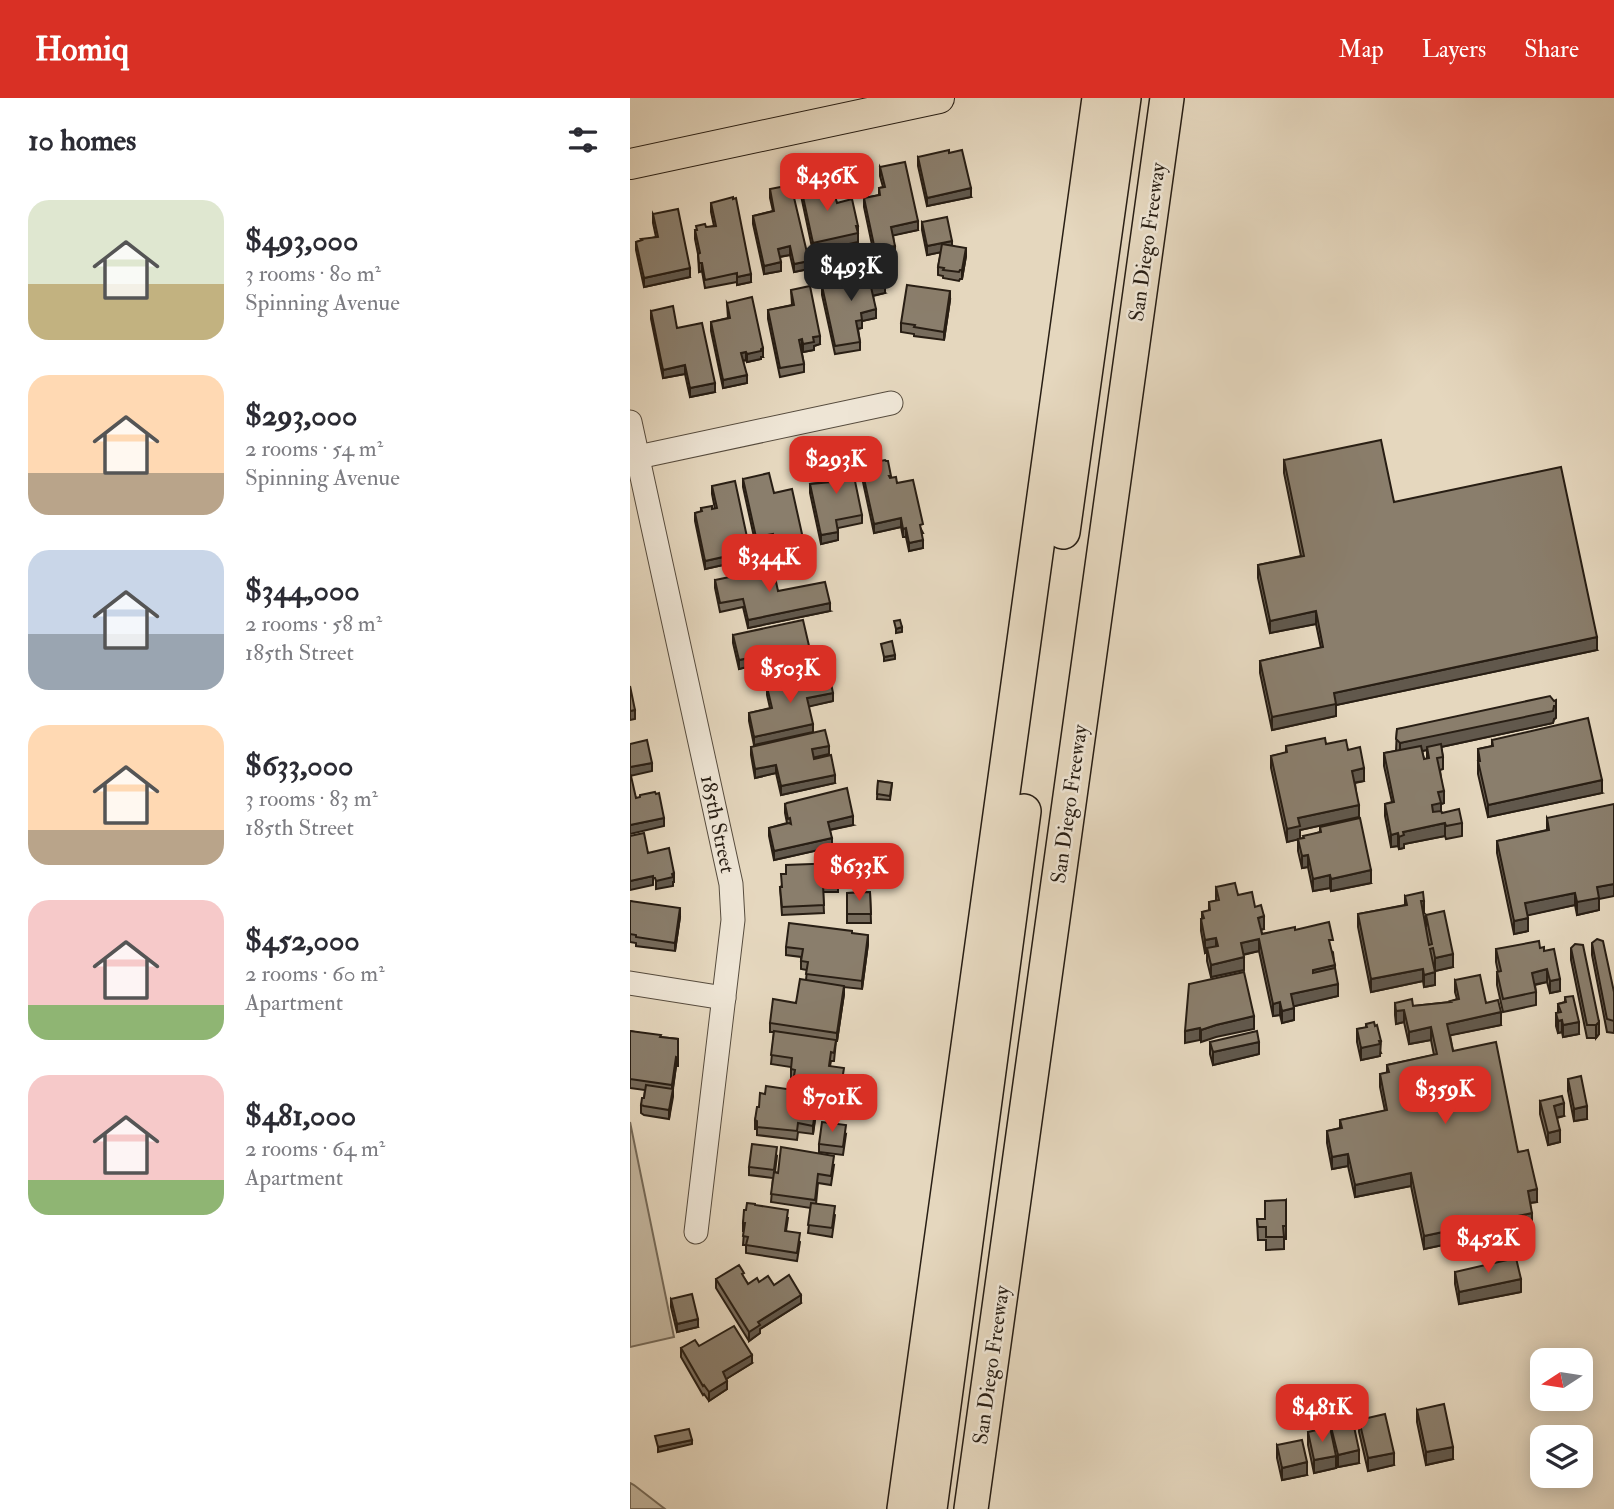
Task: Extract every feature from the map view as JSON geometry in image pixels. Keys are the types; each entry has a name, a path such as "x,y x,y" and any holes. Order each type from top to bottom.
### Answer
{"highway":[{"name":"San Diego Freeway","path":"1099,98 1135,127"},
{"path":"1124,98 1135,127"},
{"path":"930,1509 1028,781 1139,98"},
{"name":"San Diego Freeway","path":"971,1509 1102,567 1135,127"},
{"name":"San Diego Freeway","path":"904,1509 1042,514 1135,127"}],"main road":[{"path":"630,164 939,98"}],"street":[{"path":"638,457 891,403"},
{"name":"185th Street","path":"630,422 731,884 733,920 696,1232"},
{"path":"630,983 724,998"}],"shaded area":[{"path":"630,1122 674,1337 630,1347"},
{"path":"630,1483 634,1485 665,1509 630,1509"}],"building":[{"path":"949,150 949,153 962,150 971,188 927,198 918,157"},
{"path":"905,162 918,221 891,227 895,246 875,250 864,198 880,195 879,188 885,187 880,167"},
{"path":"824,177 829,198 835,196 837,203 852,199 858,233 813,243 800,183"},
{"path":"791,185 809,261 794,264 790,246 778,249 781,262 764,266 753,216 774,211 770,189"},
{"path":"736,198 751,274 737,277 737,273 705,280 702,263 699,263 696,226 716,226 711,203"},
{"path":"678,209 690,268 644,278 636,242 658,237 653,214"},
{"path":"947,217 952,241 927,246 922,222"},
{"path":"942,244 966,248 962,270 943,270 944,268 938,267"},
{"path":"881,266 885,285 871,287 876,309 861,313 862,320 856,321 860,342 835,346 822,286 849,281 847,273"},
{"path":"907,285 950,291 944,332 901,323"},
{"path":"810,286 820,336 813,337 814,342 803,344 802,339 799,340 804,364 780,368 768,310 794,305 791,290"},
{"path":"752,297 763,348 761,351 741,353 747,375 723,380 711,322 730,318 727,303"},
{"path":"673,306 677,328 702,323 715,383 690,388 685,365 663,370 651,311"},
{"path":"1381,440 1394,502 1561,467 1597,637 1334,693 1336,704 1272,717 1260,661 1323,647 1316,611 1270,621 1258,565 1304,556 1284,460"},
{"path":"850,457 862,515 836,520 838,532 821,535 810,484 831,482 827,462"},
{"path":"888,461 890,478 896,477 897,483 913,480 923,524 920,525 923,540 909,543 901,518 874,524 861,465"},
{"path":"769,473 774,493 792,489 804,543 777,548 773,534 756,537 743,479"},
{"path":"735,481 750,551 705,561 695,513 702,511 701,508 717,508 712,486"},
{"path":"773,568 778,591 825,582 830,603 748,620 743,599 720,603 715,580"},
{"path":"803,620 813,663 762,674 759,656 739,660 733,635"},
{"path":"900,620 902,627 896,629 894,621"},
{"path":"892,641 895,655 884,657 881,644"},
{"path":"829,673 833,693 807,698 813,724 754,737 749,713 772,708 767,687"},
{"path":"630,686 635,710 630,711"},
{"path":"1550,696 1556,700 1553,711 1400,743 1396,739 1397,729"},
{"path":"1588,718 1602,780 1488,805 1478,761 1478,749 1493,746 1492,740"},
{"path":"825,730 829,746 812,749 814,759 831,755 835,775 781,786 776,765 755,769 751,747"},
{"path":"1325,738 1326,744 1346,740 1348,750 1360,747 1364,768 1352,771 1359,805 1298,818 1300,826 1287,829 1271,756 1287,752 1286,746"},
{"path":"647,740 652,763 630,767 630,744"},
{"path":"1441,744 1443,757 1437,758 1444,791 1438,792 1441,803 1432,805 1433,812 1459,809 1462,823 1446,826 1445,823 1403,832 1404,835 1399,837 1398,833 1391,835 1385,804 1394,802 1384,753 1421,746 1424,759 1429,758 1427,747"},
{"path":"631,776 636,798 659,793 664,818 630,825"},
{"path":"878,781 892,783 890,796 877,794"},
{"path":"847,788 853,816 828,822 832,838 774,851 769,828 791,824 785,804"},
{"path":"1614,804 1614,884 1597,887 1599,898 1577,902 1575,893 1525,903 1528,918 1514,921 1497,841 1549,830 1547,818"},
{"path":"1360,818 1371,870 1331,879 1330,875 1313,879 1308,855 1302,856 1298,839 1321,832 1320,827"},
{"path":"644,833 648,853 669,848 673,877 656,881 653,876 630,881 630,836"},
{"path":"838,863 838,883 823,884 824,905 782,907 781,874 786,874 786,865"},
{"path":"1235,883 1238,895 1252,892 1255,907 1261,905 1264,916 1258,918 1262,934 1329,922 1333,940 1329,940 1335,965 1313,970 1313,973 1335,968 1338,984 1291,994 1294,1008 1282,1011 1280,1002 1273,1004 1259,939 1241,943 1244,957 1211,965 1207,948 1218,946 1216,938 1205,940 1202,912 1210,910 1209,902 1219,900 1216,887"},
{"path":"870,892 871,914 847,914 847,893"},
{"path":"1423,892 1424,901 1421,901 1429,945 1432,944 1426,915 1444,911 1453,954 1435,958 1433,948 1430,949 1435,972 1424,975 1423,969 1371,979 1358,914 1407,905 1405,896"},
{"path":"630,901 680,908 675,943 630,934"},
{"path":"789,923 868,935 862,981 806,974 808,962 801,961 803,949 786,947"},
{"path":"1597,939 1603,941 1614,992 1614,1021 1607,1019 1592,943"},
{"path":"1539,941 1540,948 1544,947 1544,951 1554,949 1560,979 1550,981 1547,969 1532,973 1536,992 1503,999 1497,972 1501,971 1496,949"},
{"path":"1575,944 1583,945 1599,1022 1596,1025 1587,1025 1571,948"},
{"path":"1244,972 1254,1016 1201,1030 1185,1031 1189,984"},
{"path":"1480,975 1486,1003 1498,1000 1501,1012 1447,1024 1453,1051 1496,1042 1518,1152 1528,1150 1537,1189 1528,1191 1532,1213 1424,1236 1411,1173 1355,1185 1348,1154 1332,1157 1327,1131 1342,1128 1340,1120 1387,1110 1380,1074 1389,1072 1387,1065 1437,1054 1431,1027 1409,1032 1404,1010 1396,1011 1395,1003 1412,999 1413,1006 1451,1002 1459,999 1455,980"},
{"path":"800,979 844,986 837,1033 770,1023 773,999 796,1003"},
{"path":"1573,996 1579,1022 1563,1025 1562,1020 1558,1021 1556,1013 1561,1012 1558,1004 1566,1002 1565,997"},
{"path":"1374,1022 1375,1026 1377,1025 1380,1044 1361,1048 1357,1029"},
{"path":"630,1031 678,1039 678,1058 676,1057 672,1085 630,1079"},
{"path":"774,1031 836,1040 829,1066 844,1068 841,1087 793,1081 795,1070 791,1069 792,1058 771,1055"},
{"path":"1257,1031 1259,1042 1213,1052 1210,1042"},
{"path":"1581,1076 1587,1106 1574,1109 1568,1079"},
{"path":"646,1085 673,1089 669,1110 641,1105"},
{"path":"766,1086 818,1091 813,1126 798,1123 797,1131 757,1127 755,1120 760,1093 765,1094"},
{"path":"1562,1096 1564,1103 1554,1106 1560,1130 1548,1133 1540,1101"},
{"path":"822,1122 846,1125 843,1147 819,1144"},
{"path":"752,1144 777,1147 774,1170 749,1167"},
{"path":"781,1147 834,1156 831,1176 818,1174 815,1200 771,1194 774,1172 778,1173"},
{"path":"1286,1200 1284,1237 1266,1237 1266,1227 1258,1227 1257,1219 1265,1219 1265,1201"},
{"path":"747,1203 788,1210 785,1231 800,1233 797,1253 746,1245 748,1237 743,1236 743,1223"},
{"path":"811,1203 835,1206 832,1228 808,1225"},
{"path":"1516,1258 1521,1279 1459,1292 1455,1272"},
{"path":"739,1265 748,1284 757,1278 759,1282 768,1276 774,1285 789,1275 801,1295 758,1322 760,1325 749,1332 716,1279"},
{"path":"692,1294 698,1319 677,1324 671,1299"},
{"path":"734,1326 752,1355 723,1372 727,1381 709,1392 681,1348 695,1340 699,1346"},
{"path":"1444,1404 1453,1447 1426,1452 1417,1410"},
{"path":"1385,1414 1394,1453 1368,1458 1359,1420"},
{"path":"1353,1422 1359,1450 1338,1455 1331,1427"},
{"path":"1330,1427 1336,1456 1314,1460 1308,1432"},
{"path":"689,1429 692,1440 658,1447 655,1436"},
{"path":"1302,1440 1307,1462 1282,1468 1277,1445"}]}
